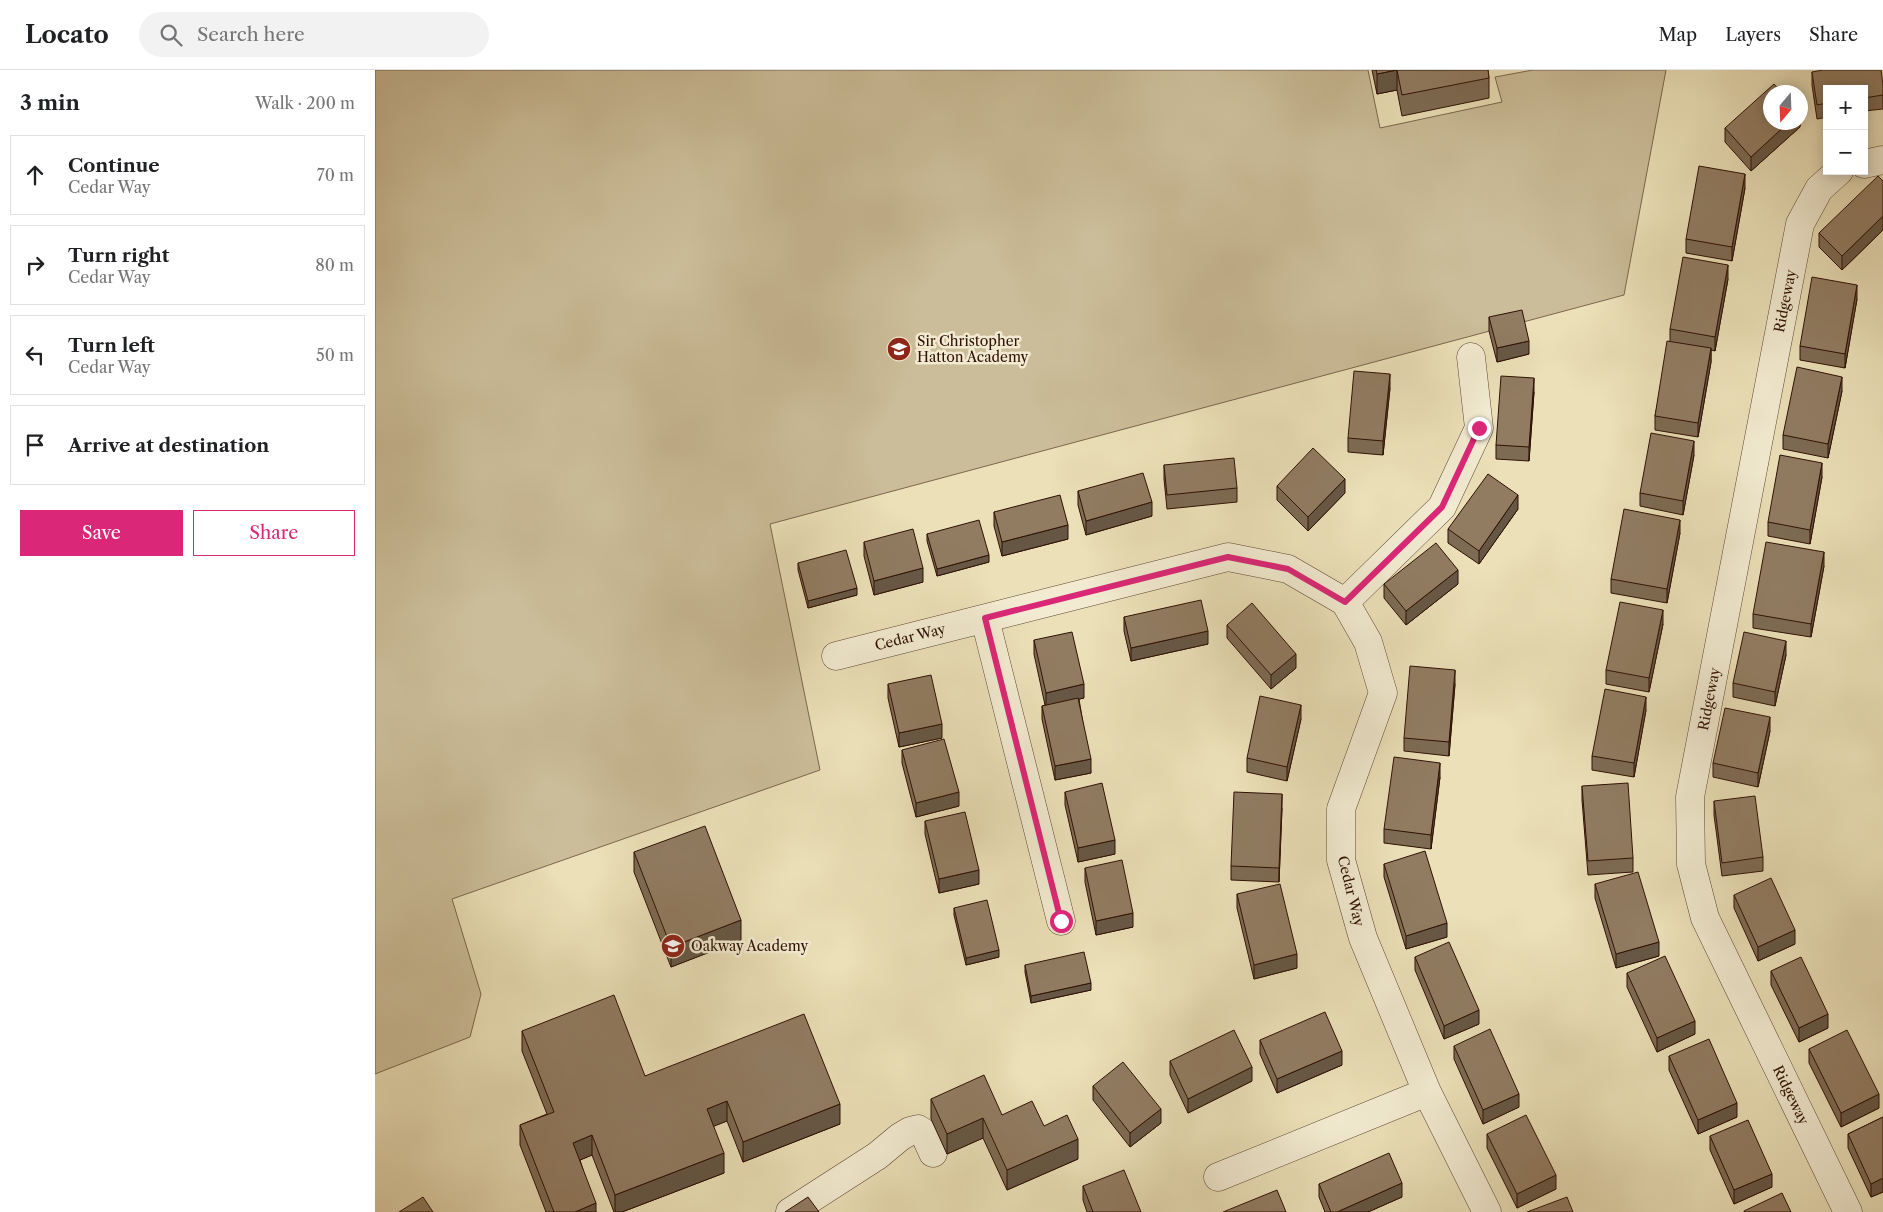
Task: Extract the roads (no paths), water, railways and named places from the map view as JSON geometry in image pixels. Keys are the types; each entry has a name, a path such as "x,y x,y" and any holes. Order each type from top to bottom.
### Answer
{"street":[{"path":"1868,163 1883,160"},
{"name":"Ridgeway","path":"1835,175 1819,189 1800,224 1690,797 1691,864 1705,918 1848,1212"},
{"path":"1345,602 1442,507 1479,428 1471,357"},
{"name":"Cedar Way","path":"836,656 1228,557 1288,569 1345,602 1368,642 1383,693 1341,809 1341,860 1363,938 1427,1092 1487,1212"},
{"path":"985,618 1061,921"},
{"path":"1218,1176 1427,1092"},
{"path":"789,1212 877,1156 910,1131 919,1129 924,1132 933,1153"}],"place":[{"name":"Sir Christopher Hatton Academy","path":"899,349"},
{"name":"Oakway Academy","path":"673,946"}]}
